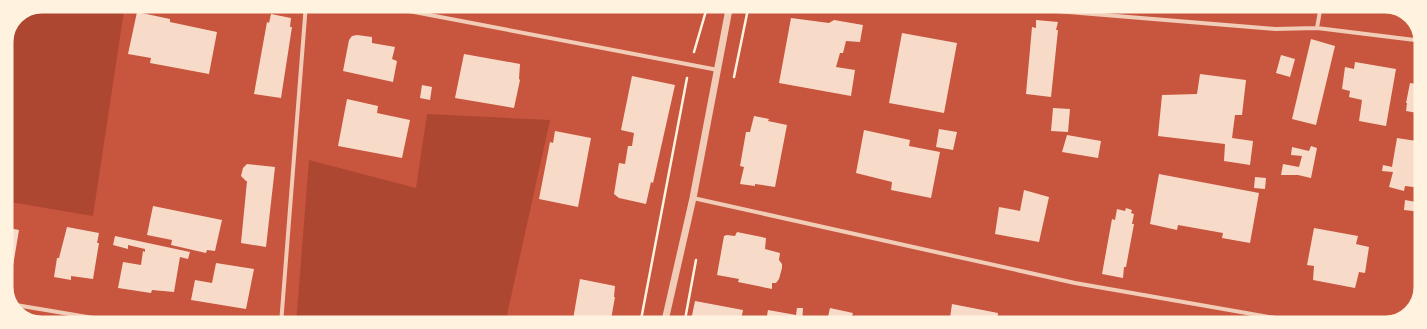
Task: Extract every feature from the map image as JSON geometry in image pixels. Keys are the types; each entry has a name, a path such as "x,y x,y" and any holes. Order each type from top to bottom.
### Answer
{"street":[{"path":"281,318 305,11"},
{"path":"409,11 718,70"},
{"path":"666,318 693,198 729,11"},
{"path":"1065,11 1275,29 1317,28 1416,40"},
{"path":"1317,28 1320,11"},
{"path":"693,198 1075,283 1275,318"},
{"path":"17,305 93,318"}],"path":[{"path":"641,318 690,64 706,11"}],"shaded area":[{"path":"42,11 124,11 93,216 11,202 11,42 13,30 16,25 30,13"},
{"path":"427,114 550,120 506,318 296,318 309,160 416,188"}],"building":[{"path":"137,12 170,19 170,22 217,32 209,74 150,63 151,58 128,54"},
{"path":"271,14 291,18 290,27 292,27 281,98 254,94 267,22 269,23"},
{"path":"791,18 829,23 834,20 863,25 860,42 846,41 843,53 840,53 836,67 855,70 851,96 779,83"},
{"path":"1036,20 1058,22 1056,30 1058,30 1051,97 1026,94 1032,27 1036,28"},
{"path":"902,33 957,43 944,113 889,103"},
{"path":"357,35 372,37 372,43 395,47 392,59 397,61 393,82 343,71 349,40 352,36"},
{"path":"1311,39 1335,46 1316,125 1292,119"},
{"path":"464,54 520,64 520,80 514,108 455,98"},
{"path":"1281,55 1295,59 1290,77 1276,73"},
{"path":"1355,62 1396,69 1386,126 1359,121 1362,100 1349,97 1350,91 1342,89 1345,67 1354,69"},
{"path":"1200,74 1246,80 1242,115 1235,115 1232,138 1253,141 1250,165 1224,161 1225,144 1158,136 1162,95 1197,94"},
{"path":"632,76 675,85 653,183 651,182 646,204 619,198 614,194 619,163 625,164 628,146 632,146 634,133 621,130"},
{"path":"1410,83 1416,84 1416,113 1406,111"},
{"path":"422,85 432,87 430,100 420,98"},
{"path":"347,99 378,106 377,113 410,120 402,158 338,146"},
{"path":"1053,108 1070,109 1068,132 1051,131"},
{"path":"754,116 787,125 775,187 755,184 755,186 740,184 744,167 740,166 746,132 750,132"},
{"path":"939,129 957,132 953,150 936,147"},
{"path":"864,130 910,140 909,146 940,152 931,198 891,190 892,182 856,173"},
{"path":"555,131 591,138 578,207 539,199 550,142 553,143"},
{"path":"1067,135 1101,141 1098,158 1062,152"},
{"path":"1397,138 1416,141 1416,187 1405,186 1404,191 1389,187 1393,172 1382,171 1383,165 1392,167"},
{"path":"1311,146 1317,148 1311,178 1298,175 1281,175 1283,164 1299,167 1302,156 1291,155 1292,147 1309,151"},
{"path":"247,164 275,167 266,247 241,243 247,181 241,176 243,168"},
{"path":"1159,174 1259,193 1250,243 1222,238 1223,233 1178,225 1177,230 1150,224"},
{"path":"1255,177 1266,178 1265,189 1254,188"},
{"path":"1024,190 1049,197 1039,242 995,234 999,207 1020,211"},
{"path":"1405,200 1416,202 1416,211 1404,210"},
{"path":"153,206 222,220 215,251 207,250 206,253 171,245 172,240 147,235"},
{"path":"1126,208 1132,210 1131,213 1134,214 1132,224 1134,224 1126,267 1124,267 1123,278 1102,274 1112,219 1115,220 1117,209 1125,211"},
{"path":"67,227 99,233 97,243 99,243 93,279 71,276 71,280 54,277 57,258 59,258"},
{"path":"11,228 19,230 13,266 11,266"},
{"path":"1314,228 1358,236 1356,244 1369,247 1365,273 1359,272 1355,288 1313,280 1314,266 1307,265"},
{"path":"737,232 766,238 765,249 780,253 779,260 782,264 782,268 779,279 776,283 772,283 772,289 738,282 739,279 717,275 724,236 735,236"},
{"path":"115,236 190,252 188,259 180,257 174,292 152,290 151,293 118,288 123,262 141,265 143,251 145,252 145,249 128,245 128,249 113,245"},
{"path":"216,263 254,269 246,309 191,300 195,280 212,283"},
{"path":"580,279 615,286 615,297 611,318 573,318"},
{"path":"695,301 743,310 741,318 691,318"},
{"path":"952,304 998,313 998,318 950,318"},
{"path":"797,308 803,308 802,318 767,318 768,310 796,315"},
{"path":"830,308 853,313 852,316 862,318 828,318"}]}
